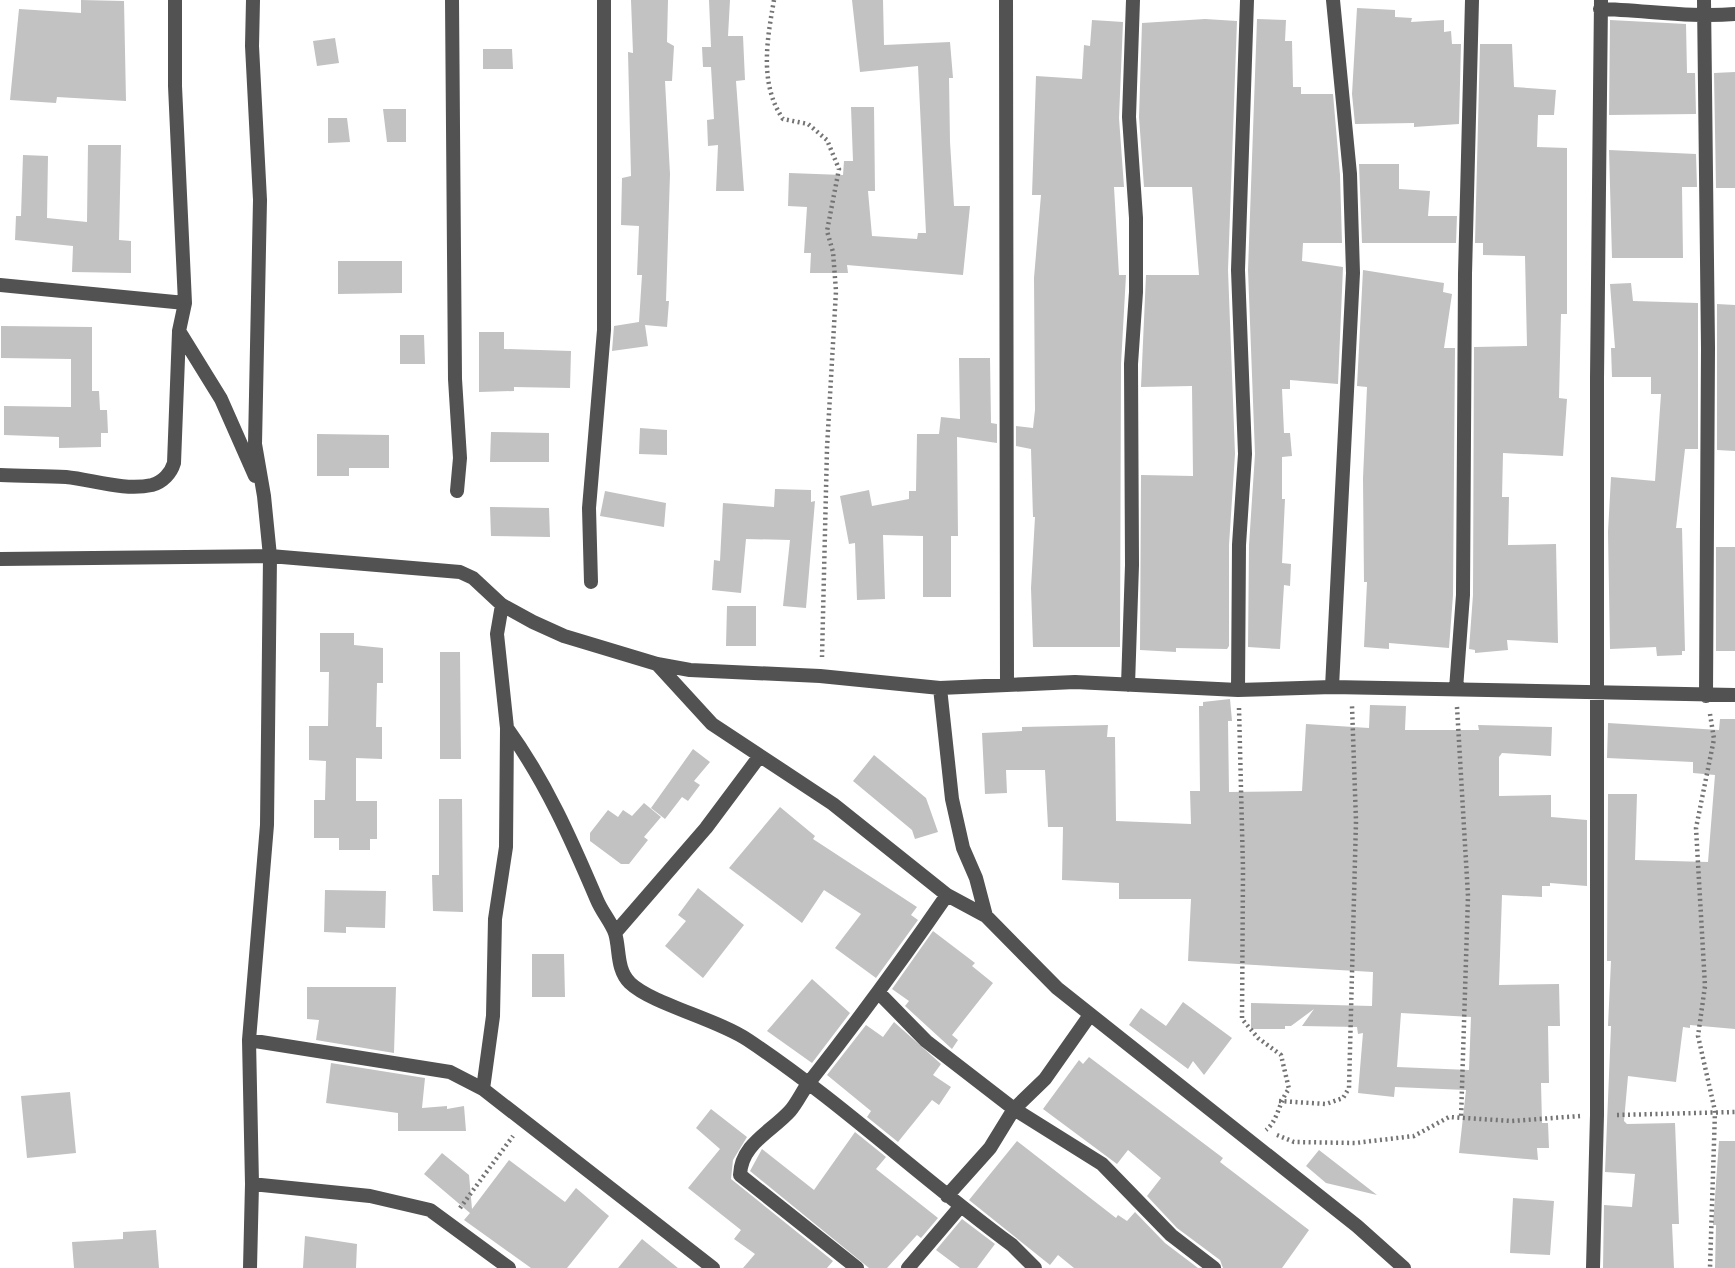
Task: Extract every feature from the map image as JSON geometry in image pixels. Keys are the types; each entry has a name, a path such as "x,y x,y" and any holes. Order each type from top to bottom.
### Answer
{"street":[{"path":"0,475 67,477 127,486 153,485 172,471 180,331 185,303 175,86 175,0"},
{"path":"250,1268 252,1184 249,1041 267,825 270,556 255,444 260,200 252,46 253,0"},
{"path":"452,0 456,379 460,458 457,491"},
{"path":"591,582 589,508 604,330 604,0"},
{"path":"1006,0 1007,685"},
{"path":"1128,685 1132,552 1131,364 1136,292 1136,218 1129,117 1133,0"},
{"path":"1238,690 1239,545 1245,454 1238,270 1247,0"},
{"path":"1332,687 1353,273 1350,174 1333,0"},
{"path":"1456,689 1464,582 1465,274 1472,0"},
{"path":"1704,0 1708,335 1706,696"},
{"path":"1593,1268 1597,1115 1601,4 1704,17 1735,15"},
{"path":"0,285 185,303"},
{"path":"180,331 221,399 264,496"},
{"path":"0,559 270,556 460,572 473,578 502,605 564,636 657,664 690,670 820,676 940,688 1075,682 1238,690 1332,687 1735,695"},
{"path":"483,1089 493,1016 495,919 506,847 507,727 497,634 502,605"},
{"path":"657,664 712,724 833,804 947,895 986,916 1032,964 1090,1015 1357,1226 1399,1267"},
{"path":"940,688 952,799 963,848 976,878 986,916"},
{"path":"507,727 536,768 615,933 618,960 629,982 653,996 727,1026 808,1083 960,1207 1012,1245 1035,1268"},
{"path":"615,933 706,828 759,757"},
{"path":"857,1268 740,1175 746,1151 791,1110 808,1083 880,994 947,895"},
{"path":"880,994 926,1041 1014,1109 1102,1164 1171,1235 1214,1268"},
{"path":"947,1196 990,1148 1014,1109 1045,1079 1090,1015"},
{"path":"249,1041 450,1072 483,1089 713,1268"},
{"path":"252,1184 405,1202 430,1210 509,1268"},
{"path":"908,1268 960,1207"}],"path":[{"path":"774,0 765,54 774,105 783,120 808,124 827,140 839,169 827,231 833,252 836,291 820,676"},
{"path":"1279,1101 1326,1104 1343,1098 1349,1088 1356,821 1352,688"},
{"path":"1456,689 1468,896 1461,1119"},
{"path":"1238,690 1244,869 1242,1019 1258,1038 1281,1055 1289,1088 1279,1101 1273,1125 1265,1130 1259,1147"},
{"path":"1706,696 1714,739 1696,828 1705,986 1698,1036 1715,1111 1710,1268"},
{"path":"1265,1130 1294,1142 1355,1143 1414,1136 1449,1117 1512,1121 1597,1115 1735,1112"},
{"path":"449,1223 523,1122"}],"building":[{"path":"81,0 124,1 126,101 57,97 56,103 10,100 19,9 81,13"},
{"path":"631,0 668,0 667,42 674,46 672,81 665,81 670,174 666,301 669,301 667,327 645,325 648,346 612,351 614,326 639,322 642,275 637,275 639,226 621,225 622,178 631,176 628,52 633,53"},
{"path":"709,0 730,0 728,36 743,36 745,80 736,81 744,191 716,191 718,145 708,146 707,120 714,119 711,67 703,67 702,47 711,47"},
{"path":"852,0 883,0 884,45 950,42 953,78 949,78 950,142 954,206 970,206 963,275 847,265 848,273 810,273 811,253 804,253 807,207 788,206 789,173 843,175 844,161 853,161 851,107 874,107 875,191 868,191 872,236 917,239 918,233 926,233 918,66 860,72"},
{"path":"1357,8 1395,10 1395,17 1412,18 1411,22 1444,20 1444,32 1451,31 1452,44 1461,44 1459,124 1414,127 1414,123 1355,124 1352,94"},
{"path":"1205,19 1237,21 1228,270 1235,454 1229,545 1229,646 1227,649 1176,648 1176,652 1140,650 1141,475 1193,476 1192,386 1141,387 1146,275 1199,275 1192,187 1144,187 1139,117 1142,23"},
{"path":"1257,19 1286,20 1285,41 1292,41 1293,87 1301,87 1301,94 1333,94 1340,175 1342,243 1303,243 1302,261 1343,267 1338,384 1290,380 1290,389 1282,389 1284,433 1290,433 1292,456 1282,457 1282,499 1285,499 1282,563 1291,564 1290,586 1284,585 1280,649 1248,647 1249,545 1255,454 1248,270"},
{"path":"1092,20 1123,22 1119,118 1124,187 1114,187 1119,275 1126,275 1121,364 1120,647 1033,647 1031,588 1035,517 1031,449 1016,446 1016,426 1033,428 1035,410 1034,278 1041,195 1032,195 1036,76 1082,79 1084,45 1090,46"},
{"path":"1610,20 1686,24 1687,73 1695,73 1696,114 1609,115"},
{"path":"335,38 339,63 317,66 313,41"},
{"path":"1480,44 1512,44 1514,87 1556,90 1554,115 1538,115 1537,147 1567,148 1567,314 1561,314 1559,398 1567,399 1563,456 1503,453 1502,497 1509,497 1508,545 1556,544 1558,643 1507,640 1508,650 1475,653 1475,650 1469,649 1473,595 1474,347 1527,346 1525,256 1483,255 1483,243 1475,243"},
{"path":"483,49 512,49 513,69 483,69"},
{"path":"1735,72 1735,188 1716,188 1714,73"},
{"path":"383,109 406,109 406,142 387,142"},
{"path":"328,118 347,118 350,142 328,143"},
{"path":"88,145 121,145 119,240 131,241 131,273 72,272 73,246 15,240 16,216 21,216 23,155 48,156 47,218 87,222"},
{"path":"1609,150 1696,154 1697,187 1682,187 1683,258 1612,258"},
{"path":"1359,164 1399,164 1399,189 1430,191 1428,216 1457,216 1456,243 1362,243"},
{"path":"338,261 402,261 402,293 338,294"},
{"path":"1363,270 1444,283 1443,292 1452,294 1444,348 1455,348 1453,595 1449,648 1389,643 1389,649 1364,647 1367,582 1364,582 1363,478 1367,387 1357,386"},
{"path":"1631,283 1633,301 1698,303 1698,449 1685,449 1676,528 1682,528 1685,651 1682,651 1682,655 1657,656 1656,647 1610,649 1608,532 1611,477 1655,481 1661,394 1651,394 1651,377 1612,377 1611,348 1615,348 1610,284"},
{"path":"1717,304 1735,305 1735,451 1717,450"},
{"path":"1,326 92,327 92,391 99,391 100,410 107,410 108,433 101,433 101,447 59,448 59,437 4,435 4,406 71,407 71,359 1,358"},
{"path":"479,332 504,332 504,349 571,351 570,388 514,387 514,391 479,392"},
{"path":"400,335 424,335 425,364 400,364"},
{"path":"959,358 990,358 991,423 997,424 997,443 957,437 958,536 951,536 951,597 923,597 923,536 883,535 885,599 857,600 855,543 849,544 840,496 869,490 872,506 909,499 909,491 916,491 917,434 939,434 941,417 960,419"},
{"path":"640,428 667,430 667,455 639,454"},
{"path":"491,432 549,433 549,462 490,462"},
{"path":"317,434 389,435 389,468 349,468 349,476 317,476"},
{"path":"775,489 811,490 811,502 815,501 806,608 783,606 790,540 746,539 741,593 712,590 714,560 720,561 723,503 774,507"},
{"path":"605,491 666,503 664,527 600,516"},
{"path":"490,507 549,508 550,537 491,536"},
{"path":"1716,547 1735,547 1735,651 1716,651"},
{"path":"727,606 756,606 756,646 726,646"},
{"path":"320,633 354,633 354,645 383,648 383,683 377,683 376,727 382,727 382,759 356,758 356,801 377,801 377,839 370,839 370,850 339,850 339,838 314,838 314,800 325,800 326,761 309,760 309,726 328,726 329,672 320,672"},
{"path":"440,652 460,652 461,759 440,759"},
{"path":"1230,699 1232,721 1228,721 1229,792 1302,791 1306,724 1369,728 1370,705 1406,706 1405,730 1479,730 1478,725 1552,727 1551,756 1502,753 1499,757 1499,796 1551,795 1551,817 1587,820 1587,886 1550,883 1550,886 1542,886 1542,897 1502,895 1499,985 1559,984 1560,1026 1548,1026 1549,1083 1541,1083 1542,1123 1548,1123 1549,1148 1537,1148 1538,1160 1459,1153 1466,1090 1395,1087 1394,1097 1358,1093 1363,1033 1358,1034 1357,1027 1302,1026 1314,1009 1291,1026 1285,1026 1285,1029 1251,1029 1251,1003 1372,1006 1373,972 1188,961 1191,899 1119,899 1119,883 1062,880 1063,827 1048,827 1045,770 1006,770 1007,793 985,794 982,733 1022,731 1022,727 1108,725 1107,737 1115,737 1116,821 1191,824 1190,791 1200,791 1199,706 1203,706 1203,702","holes":["1401,1013 1471,1017 1469,1070 1397,1067"]},
{"path":"1720,719 1735,719 1735,1029 1690,1025 1690,1028 1683,1027 1676,1082 1628,1076 1624,1121 1627,1124 1675,1123 1679,1224 1672,1224 1674,1268 1603,1268 1604,1205 1632,1207 1635,1174 1605,1172 1611,1026 1608,1026 1611,961 1607,961 1608,794 1637,794 1635,860 1708,862 1715,775 1693,773 1693,762 1607,758 1608,723 1719,730"},
{"path":"693,749 710,762 694,781 700,785 688,801 682,797 665,819 651,808"},
{"path":"874,755 926,798 938,832 915,839 912,830 853,781"},
{"path":"439,799 462,799 463,912 433,911 432,875 439,875"},
{"path":"644,803 661,817 644,837 648,840 629,864 621,864 590,841 590,833 608,810 618,817 623,810 632,816"},
{"path":"780,807 815,836 813,839 917,907 911,915 918,920 876,978 835,948 861,914 824,890 802,923 729,868"},
{"path":"698,888 744,925 703,978 665,946 686,921 678,915"},
{"path":"325,890 386,891 385,928 346,927 346,933 324,932"},
{"path":"933,931 975,963 972,966 993,983 952,1035 958,1040 952,1049 905,1006 909,1001 892,989"},
{"path":"532,954 564,954 565,997 532,997"},
{"path":"812,979 850,1013 812,1063 767,1031"},
{"path":"307,987 396,987 394,1053 316,1040 319,1020 307,1019"},
{"path":"1183,1002 1232,1038 1204,1075 1193,1061 1188,1069 1129,1025 1141,1008 1166,1026"},
{"path":"894,1022 941,1064 933,1075 951,1087 939,1105 932,1100 898,1142 867,1117 871,1111 827,1075 866,1025 883,1037"},
{"path":"1089,1057 1223,1158 1220,1162 1309,1230 1282,1268 1223,1268 1220,1260 1177,1228 1147,1196 1161,1178 1128,1150 1117,1164 1043,1109 1079,1060 1083,1064"},
{"path":"331,1063 425,1078 422,1108 447,1106 447,1109 464,1106 466,1131 398,1131 398,1113 326,1103"},
{"path":"70,1092 76,1153 27,1158 21,1096"},
{"path":"711,1109 747,1137 733,1160 731,1179 833,1261 827,1268 743,1268 755,1254 734,1239 741,1230 688,1188 720,1149 696,1128"},
{"path":"855,1132 886,1157 876,1169 938,1218 921,1238 917,1235 887,1268 869,1268 750,1171 762,1149 814,1190"},
{"path":"1017,1141 1116,1218 1118,1215 1127,1221 1135,1212 1165,1243 1198,1268 1074,1268 1058,1255 1050,1265 969,1200"},
{"path":"1719,1141 1735,1141 1735,1268 1715,1268 1716,1225 1713,1225"},
{"path":"1319,1150 1377,1195 1326,1183 1306,1166"},
{"path":"442,1153 469,1175 472,1209 509,1160 565,1202 576,1188 609,1216 567,1268 531,1268 464,1220 470,1213 424,1174"},
{"path":"1513,1198 1554,1201 1550,1255 1510,1253"},
{"path":"962,1219 995,1244 977,1268 960,1268 936,1250"},
{"path":"156,1230 159,1268 74,1268 72,1242 123,1239 123,1232"},
{"path":"305,1236 357,1244 356,1268 303,1268"},
{"path":"642,1239 678,1268 618,1268"}]}
